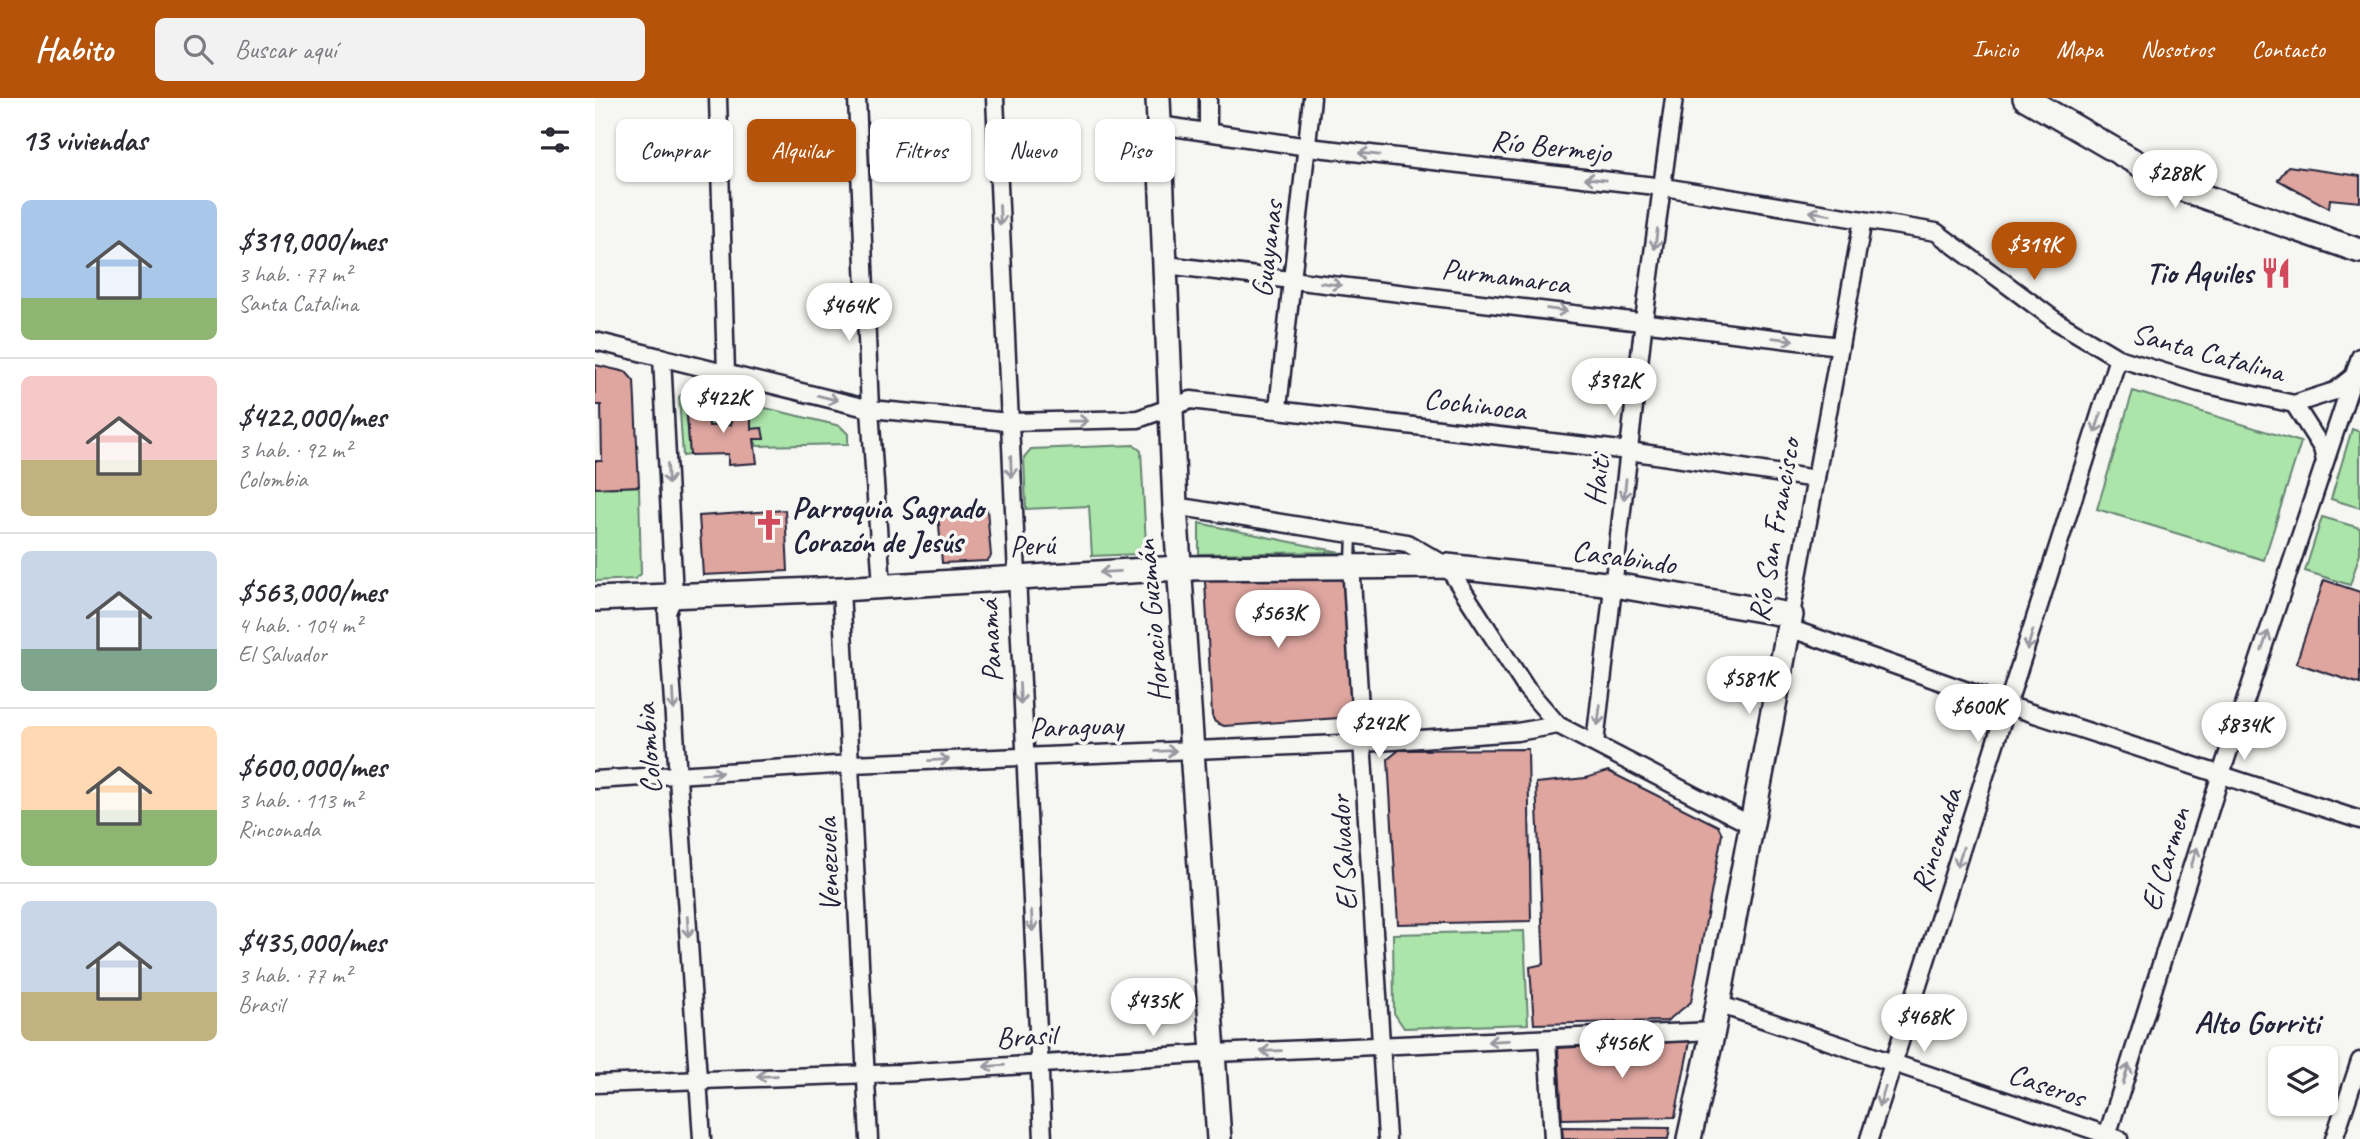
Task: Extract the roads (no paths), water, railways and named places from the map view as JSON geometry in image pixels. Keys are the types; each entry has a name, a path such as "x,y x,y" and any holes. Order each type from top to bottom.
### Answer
{"main road":[{"name":"Horacio Guzmán","path":"1158,98 1159,119"},
{"path":"2025,98 2182,189 2360,251"},
{"name":"Horacio Guzmán","path":"1162,182 1175,506 1219,1139"},
{"name":"Casabindo","path":"1179,568 1351,564 1447,566 1614,585 1790,622"},
{"name":"Perú","path":"595,599 841,589 1179,568"},
{"name":"Río San Francisco","path":"1689,1139 1713,1031 1749,824 1790,622"}],"street":[{"path":"717,98 726,373"},
{"path":"857,98 870,409 882,586"},
{"name":"Panamá","path":"995,98 1014,578 1043,1139"},
{"path":"1208,98 1208,132"},
{"name":"Guayanas","path":"1278,408 1312,98"},
{"name":"Haiti","path":"1595,743 1644,320 1674,98"},
{"name":"Río Bermejo","path":"1175,127 1308,147 1664,187 1936,232"},
{"name":"Río San Francisco","path":"1790,622 1863,220"},
{"name":"Santa Catalina","path":"1936,232 2056,321 2118,358 2199,383 2294,404 2335,391 2355,375"},
{"name":"Purmamarca","path":"1166,265 1644,320 1840,346"},
{"name":"Cochinoca","path":"595,341 870,409 1009,422 1138,419 1169,405 1191,400 1629,450 1815,479"},
{"name":"Colombia","path":"662,357 674,596 667,612 702,1139"},
{"name":"El Carmen","path":"2111,1138 2221,774 2360,357"},
{"name":"Rinconada","path":"1869,1139 2010,706 2118,358"},
{"name":"Santa Catalina","path":"2294,404 2322,448 2325,461"},
{"name":"Casabindo","path":"1175,506 1407,543 1447,566"},
{"name":"El Salvador","path":"1351,564 1387,1139"},
{"path":"1447,566 1526,688 1558,725 1749,824"},
{"name":"Venezuela","path":"841,589 869,1139"},
{"path":"1790,622 2010,706 2360,820"},
{"name":"Paraguay","path":"595,780 852,764 1364,743 1517,732 1558,725"},
{"name":"Caseros","path":"1718,1004 2111,1138"},
{"name":"Brasil","path":"595,1084 865,1072 900,1073 1215,1053 1713,1031"},
{"path":"1547,1038 1553,1139"},
{"path":"2335,1139 2360,1061"}],"lane":[{"path":"1351,564 1352,534"}],"place":[{"name":"Tio Aquiles","path":"2276,273"},
{"name":"Parroquia Sagrado Corazón de Jesús","path":"769,525"}],"district":[{"name":"Alto Gorriti","path":"2257,1022"}]}
